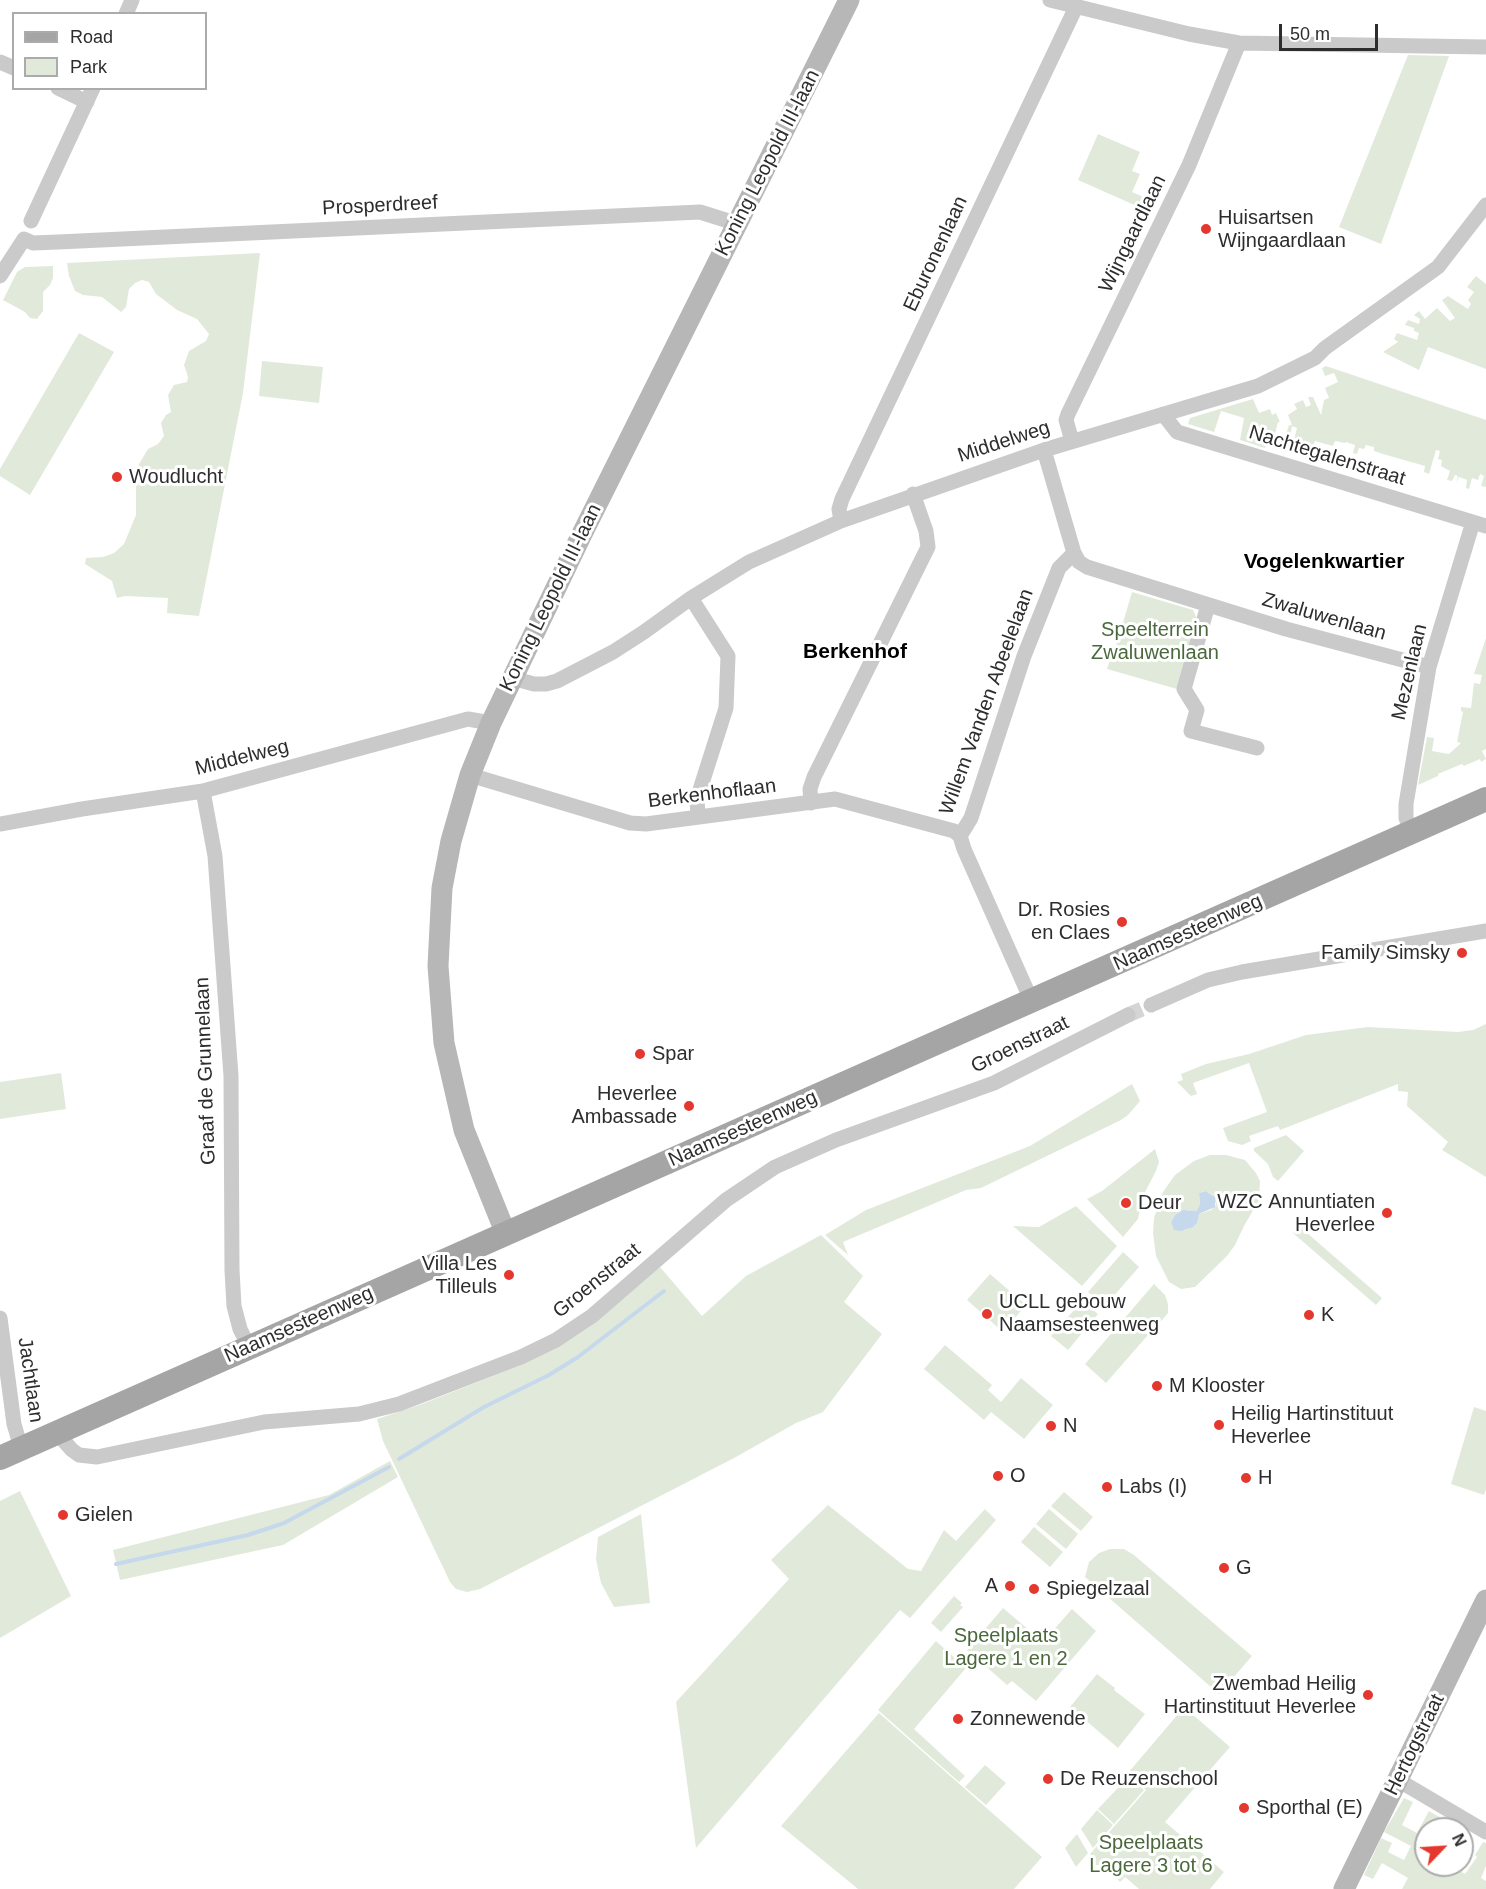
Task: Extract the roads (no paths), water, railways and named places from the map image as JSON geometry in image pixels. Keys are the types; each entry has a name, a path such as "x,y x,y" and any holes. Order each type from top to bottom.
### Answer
{"main road":[{"name":"Naamsesteenweg","path":"10,1453 1486,800"}],"street":[{"name":"Koning Leopold III-laan","path":"506,1234 464,1130 452,1088 443,1032 438,966 442,888 451,841 470,775 491,723 581,536 849,0"},
{"path":"1050,0 1189,34 1239,43 1486,47"},
{"name":"Eburonenlaan","path":"840,521 842,499 1076,7"},
{"name":"Wijngaardlaan","path":"1072,441 1066,420 1068,414 1189,165 1239,43"},
{"path":"31,221 90,95 67,90"},
{"name":"Middelweg","path":"513,678 534,684 557,681 613,652 690,598 748,562 840,521 1044,450 1258,386 1315,358 1325,348 1438,267 1486,205"},
{"name":"Prosperdreef","path":"0,276 24,239 33,243 700,212 738,224"},
{"name":"Nachtegalenstraat","path":"1163,414 1176,432 1480,524"},
{"path":"1044,450 1074,553"},
{"path":"811,802 810,789 814,777 928,547 926,531 913,494"},
{"name":"Mezenlaan","path":"1411,833 1406,818 1406,804 1429,668 1480,524"},
{"name":"Zwaluwenlaan","path":"1074,553 1079,562 1087,567 1286,629 1429,668"},
{"name":"Willem Vanden Abeelelaan","path":"1032,1002 963,849 960,836 971,818 1024,656 1059,568 1074,553"},
{"path":"690,598 729,656 726,708 697,799 698,817"},
{"path":"1208,605 1184,689 1197,711 1191,731 1257,748"},
{"name":"Middelweg","path":"0,824 203,791 468,719 491,723"},
{"name":"Berkenhoflaan","path":"470,775 630,823 646,824 835,799 846,800 954,831 960,836"},
{"name":"Graaf de Grunnelaan","path":"203,791 215,856 231,1076 234,1306 240,1329 249,1347"},
{"path":"1151,1005 1208,980 1242,972 1486,931"},
{"name":"Groenstraat","path":"57,1432 79,1455 97,1457 264,1422 359,1414 399,1404 521,1357 556,1340 592,1316 726,1200 775,1167 836,1140 994,1083 1128,1015"},
{"name":"Jachtlaan","path":"0,1318 14,1424 10,1453"},
{"name":"Hertogstraat","path":"1344,1889 1486,1600"},
{"path":"1398,1780 1486,1832"}],"water":[{"path":"1206,1191 1215,1197 1215,1207 1199,1214 1197,1223 1193,1227 1181,1231 1174,1230 1171,1222 1175,1215 1183,1210 1197,1211 1200,1204 1199,1193"}],"waterway":[{"path":"399,1459 484,1407 549,1375 578,1357 664,1291"},
{"path":"116,1564 248,1535 284,1523 389,1467"}],"tunnel":[{"path":"1128,1015 1151,1005"}],"place":[{"name":"Huisartsen Wijngaardlaan","path":"1206,229"},
{"name":"Woudlucht","path":"117,477"},
{"name":"Dr. Rosies en Claes","path":"1122,922"},
{"name":"Family Simsky","path":"1462,953"},
{"name":"Spar","path":"640,1054"},
{"name":"Heverlee Ambassade","path":"689,1106"},
{"name":"Deur","path":"1126,1203"},
{"name":"WZC Annuntiaten Heverlee","path":"1387,1213"},
{"name":"Villa Les Tilleuls","path":"509,1275"},
{"name":"UCLL gebouw Naamsesteenweg","path":"987,1314"},
{"name":"K","path":"1309,1315"},
{"name":"M Klooster","path":"1157,1386"},
{"name":"Heilig Hartinstituut Heverlee","path":"1219,1425"},
{"name":"N","path":"1051,1426"},
{"name":"O","path":"998,1476"},
{"name":"H","path":"1246,1478"},
{"name":"Labs (I)","path":"1107,1487"},
{"name":"Gielen","path":"63,1515"},
{"name":"G","path":"1224,1568"},
{"name":"A","path":"1010,1586"},
{"name":"Spiegelzaal","path":"1034,1589"},
{"name":"Zwembad Heilig Hartinstituut Heverlee","path":"1368,1695"},
{"name":"Zonnewende","path":"958,1719"},
{"name":"De Reuzenschool","path":"1048,1779"},
{"name":"Sporthal (E)","path":"1244,1808"}],"district":[{"name":"Vogelenkwartier","path":"1324,562"},
{"name":"Berkenhof","path":"855,652"}],"park label":[{"name":"Speelterrein Zwaluwenlaan","path":"1155,642"},
{"name":"Speelplaats Lagere 1 en 2","path":"1006,1648"},
{"name":"Speelplaats Lagere 3 tot 6","path":"1151,1854"}]}
